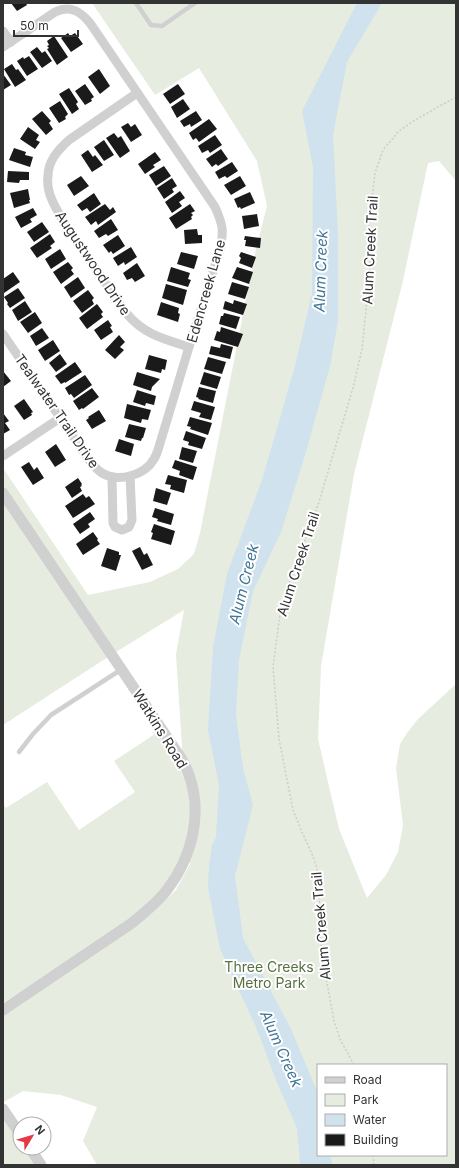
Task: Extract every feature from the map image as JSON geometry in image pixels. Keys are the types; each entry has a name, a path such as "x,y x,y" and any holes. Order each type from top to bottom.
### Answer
{"street":[{"name":"Edencreek Lane","path":"7,44 55,12 62,9 68,9 81,13 86,18 215,207 222,222 223,236 220,250 154,460 146,468 130,476 116,477"},
{"path":"3,30 7,44"},
{"name":"Augustwood Drive","path":"137,93 69,140 60,148 49,167 48,184 51,198 59,214 126,314 134,323 154,336 189,347"},
{"name":"Tealwater Trail Drive","path":"3,334 89,460 104,474 116,477"},
{"path":"3,456 60,418"},
{"path":"116,477 113,523 115,527 122,530 129,527 132,520 130,476"},
{"name":"Watkins Road","path":"3,493 181,758 189,775 194,794 196,812 190,847 178,874 167,891 132,923 3,1010"},
{"path":"3,1109 12,1122"},
{"path":"35,1156 41,1165"}],"lane":[{"path":"136,3 151,25 162,26 195,3"},
{"path":"19,752 51,715 122,669"}],"path":[{"name":"Alum Creek Trail","path":"353,1064 340,1039 334,1021 322,956 317,868 294,810 279,739 273,667 280,614 290,581 319,502 354,388 362,349 369,281 371,252 369,225 376,173 383,150 399,131 415,120 456,97"}],"green space":[{"name":"Three Creeks Metro Park","path":"92,3 456,3 456,181 439,161 428,163 402,285 354,474 321,666 318,739 339,829 367,898 386,875 398,852 403,825 396,768 400,744 418,719 456,684 456,1165 97,1165 83,1141 97,1107 61,1095 23,1091 4,1102 3,1100 3,1015 151,914 176,890 190,864 188,837 182,858 166,886 139,912 110,933 3,1003 3,804 6,808 47,782 79,830 135,792 114,761 158,732 184,778 176,654 184,610 116,652 3,485 3,468 88,595 150,582 178,569 194,554 200,533 256,249 267,206 257,161 199,68 155,95"},
{"path":"3,501 108,657 3,725"},
{"path":"3,1116 12,1129 12,1156 31,1156 37,1165 3,1165"}],"water":[{"name":"Alum Creek","path":"357,3 382,3 347,62 333,135 338,234 338,321 330,366 306,452 281,532 253,591 239,660 236,714 243,768 253,805 235,876 243,938 291,1029 317,1091 317,1156 330,1156 333,1165 300,1165 297,1128 276,1080 256,1027 220,949 208,887 212,845 216,837 219,785 208,730 213,647 227,574 262,480 295,366 312,293 313,167 302,111"}],"building":[{"path":"11,3 26,3 27,5 17,11"},
{"path":"68,33 70,36 75,33 83,44 71,52 61,38"},
{"path":"54,36 68,57 57,65 47,49 49,48 47,46 49,45 47,41"},
{"path":"37,47 42,53 45,51 52,61 42,68 30,52"},
{"path":"29,56 38,69 27,76 17,61 23,57 24,59"},
{"path":"12,64 16,70 18,69 26,80 15,87 4,69"},
{"path":"99,69 110,86 100,94 88,77"},
{"path":"3,74 11,85 3,90"},
{"path":"85,84 94,97 91,99 92,101 85,105 75,91"},
{"path":"178,84 185,94 170,104 163,94"},
{"path":"69,88 78,102 76,104 79,109 72,114 59,94"},
{"path":"183,99 190,109 177,118 171,107"},
{"path":"60,101 68,114 65,117 66,119 59,123 49,108"},
{"path":"42,111 51,121 49,123 53,129 46,135 32,119"},
{"path":"196,111 202,120 191,127 190,124 184,127 180,121"},
{"path":"209,119 217,129 199,142 196,138 193,140 189,133"},
{"path":"128,123 131,127 135,124 142,135 131,142 121,127"},
{"path":"28,127 39,135 36,140 40,142 35,149 20,139"},
{"path":"114,133 118,138 121,136 130,151 120,158 106,138"},
{"path":"215,135 222,145 210,153 208,150 202,153 198,146"},
{"path":"104,140 114,155 104,161 94,147"},
{"path":"14,148 26,152 25,155 33,157 30,167 9,160"},
{"path":"221,149 228,159 218,166 216,164 212,167 206,159"},
{"path":"88,150 93,157 95,155 103,165 92,172 81,155"},
{"path":"155,152 161,160 153,165 155,167 145,174 138,164"},
{"path":"232,162 238,171 227,178 225,176 219,179 215,172"},
{"path":"164,166 171,176 156,186 149,175"},
{"path":"8,171 29,172 29,180 20,180 19,183 7,182"},
{"path":"81,176 89,186 74,196 67,185"},
{"path":"240,176 246,186 231,195 224,185"},
{"path":"172,178 177,186 172,189 174,192 164,199 157,188"},
{"path":"28,189 30,203 14,208 10,193"},
{"path":"180,191 185,198 179,202 182,206 172,213 165,202"},
{"path":"250,192 255,203 241,209 240,207 238,208 234,199"},
{"path":"94,193 101,204 90,212 87,208 82,211 77,205"},
{"path":"105,204 110,210 113,207 116,212 98,225 96,221 91,225 85,217"},
{"path":"190,204 195,211 191,213 193,215 191,217 192,219 176,229 169,218"},
{"path":"33,208 37,215 30,219 32,222 21,228 15,217"},
{"path":"257,214 259,226 244,229 242,216"},
{"path":"111,219 118,230 108,236 106,234 99,238 94,231"},
{"path":"42,222 49,232 34,242 27,232"},
{"path":"197,229 198,235 202,235 202,243 185,244 184,230"},
{"path":"50,234 55,242 50,246 52,248 37,258 30,248"},
{"path":"118,235 125,246 113,254 111,251 109,253 103,245"},
{"path":"245,236 261,238 260,248 245,246"},
{"path":"131,247 137,257 125,265 124,262 118,266 113,258"},
{"path":"60,249 66,259 51,269 45,259"},
{"path":"181,252 198,256 194,269 177,264"},
{"path":"241,252 256,257 252,268 239,263 241,258 239,256"},
{"path":"68,262 73,268 71,270 74,274 61,284 53,272"},
{"path":"137,263 145,276 135,282 132,278 127,280 123,273"},
{"path":"171,267 190,273 188,279 191,280 188,287 167,281"},
{"path":"237,267 253,272 249,284 232,278"},
{"path":"13,272 20,282 4,293 3,279"},
{"path":"78,277 85,288 71,298 64,287"},
{"path":"232,282 249,287 245,299 228,294"},
{"path":"166,284 187,290 183,305 162,298"},
{"path":"18,288 25,298 10,308 4,297"},
{"path":"88,290 94,298 92,300 94,304 82,313 73,301"},
{"path":"234,300 247,304 243,315 223,309 225,301 233,304"},
{"path":"25,301 32,312 18,321 12,310"},
{"path":"161,302 179,308 178,313 180,314 178,322 157,315"},
{"path":"97,304 103,312 101,314 103,317 87,329 79,318"},
{"path":"35,312 42,323 28,333 20,322"},
{"path":"224,313 240,317 236,329 219,324 221,316 223,316"},
{"path":"108,320 112,326 110,327 113,332 101,340 94,330"},
{"path":"221,327 243,334 238,347 214,340 217,331 220,332"},
{"path":"42,328 49,338 36,346 30,336"},
{"path":"119,335 125,342 120,347 124,350 115,359 105,350"},
{"path":"53,340 60,351 45,361 38,350"},
{"path":"221,344 233,347 230,359 209,354 211,346 220,348"},
{"path":"60,354 67,364 56,372 49,363"},
{"path":"149,355 167,360 165,370 162,369 161,373 145,369"},
{"path":"208,357 226,362 222,374 204,369"},
{"path":"75,362 82,372 61,384 55,376"},
{"path":"3,371 11,381 3,387"},
{"path":"137,372 160,379 152,387 151,391 133,385"},
{"path":"204,372 221,377 217,389 200,384"},
{"path":"85,375 92,385 74,398 71,394 69,395 65,388"},
{"path":"199,387 216,391 213,403 198,399 199,398 196,397"},
{"path":"92,388 99,397 83,409 82,408 79,410 73,401"},
{"path":"137,390 156,396 154,405 146,403 145,406 133,402"},
{"path":"24,399 33,412 31,413 32,415 24,420 14,406"},
{"path":"194,401 215,407 211,420 199,417 201,413 191,410"},
{"path":"127,404 151,410 148,420 142,419 141,423 124,418"},
{"path":"99,410 106,421 92,429 86,420"},
{"path":"3,413 9,421 5,423 10,430 3,434"},
{"path":"190,417 212,423 208,435 190,429 191,427 187,426"},
{"path":"129,424 146,428 141,441 125,437"},
{"path":"186,431 206,438 202,449 188,445 189,442 183,440"},
{"path":"119,439 134,444 131,456 115,451"},
{"path":"56,444 66,460 55,467 45,452"},
{"path":"182,447 197,451 193,463 179,459"},
{"path":"175,460 197,467 193,480 179,475 180,471 172,468"},
{"path":"29,462 34,470 37,467 44,478 33,485 21,467"},
{"path":"168,475 187,480 184,493 170,489 171,485 165,484"},
{"path":"78,478 82,484 80,487 82,491 72,498 65,487"},
{"path":"156,488 171,493 167,505 153,501"},
{"path":"83,494 86,498 89,496 95,504 73,518 65,506"},
{"path":"155,508 174,514 171,525 157,521 158,519 152,517"},
{"path":"90,512 95,519 88,524 90,527 80,534 73,524"},
{"path":"154,524 175,531 171,545 151,539 153,533 151,532"},
{"path":"93,532 100,544 83,555 76,544"},
{"path":"140,547 144,555 147,553 153,565 142,570 132,551"},
{"path":"107,548 119,552 119,555 121,555 116,571 101,566"}]}
